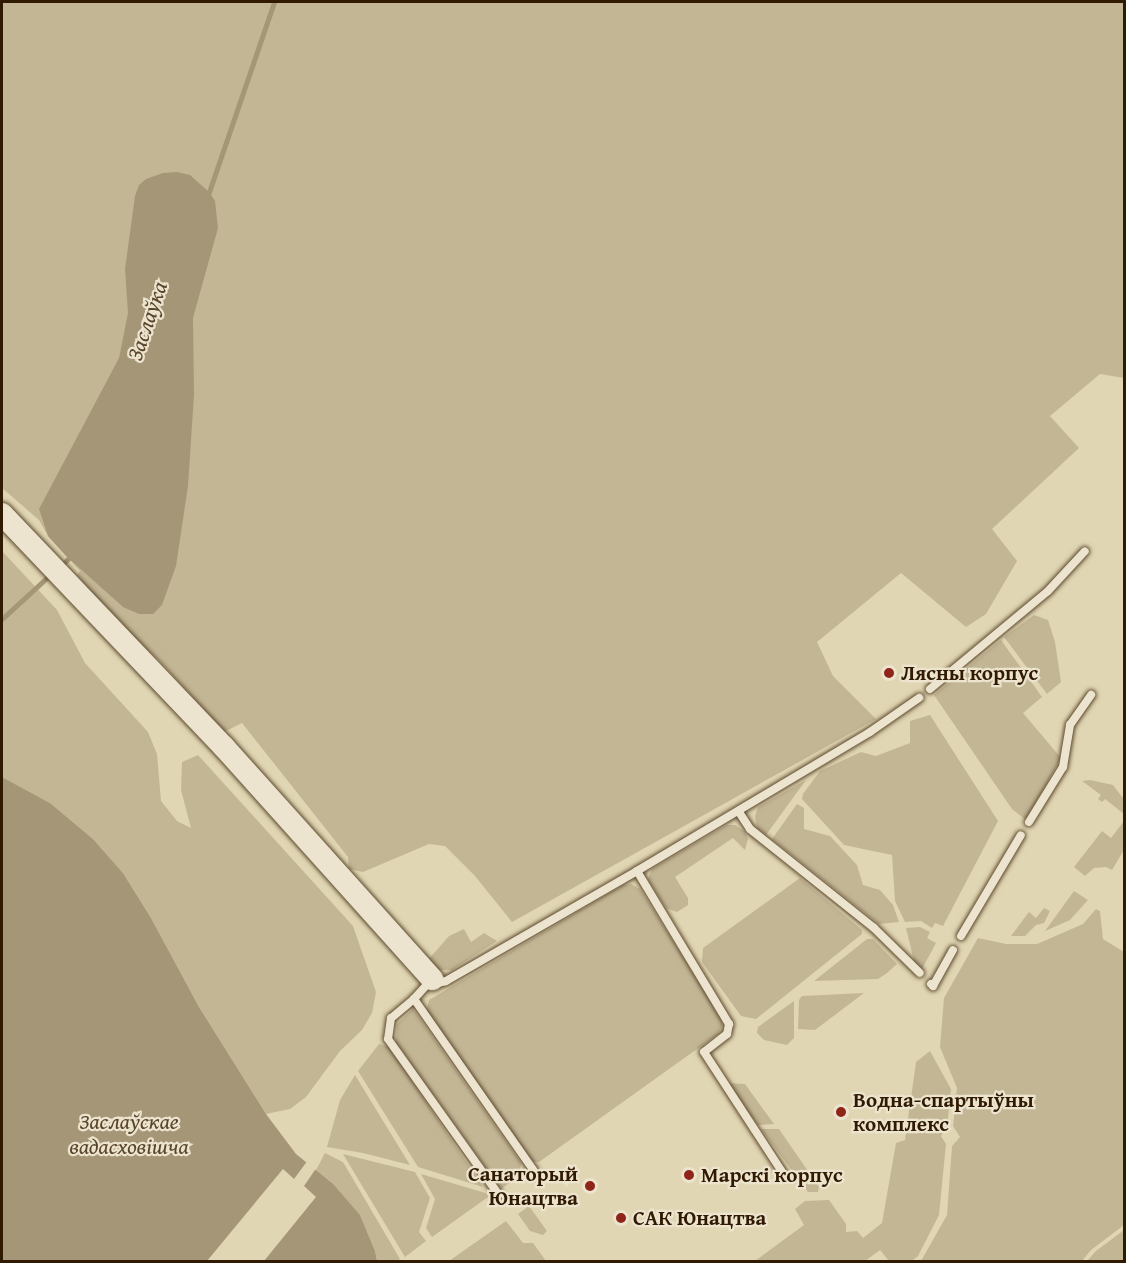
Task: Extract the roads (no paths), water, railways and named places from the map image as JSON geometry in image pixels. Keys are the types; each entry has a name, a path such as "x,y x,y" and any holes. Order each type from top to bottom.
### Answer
{"street":[{"path":"2,514 224,747 432,980"}],"lane":[{"path":"930,689 1048,591 1085,551"},
{"path":"1029,822 1064,767 1070,725 1091,695"},
{"path":"498,1195 388,1039 391,1018 432,980 438,983 446,981 638,871 870,732 919,698"},
{"path":"739,812 750,829 874,928 920,973"},
{"path":"961,936 1021,835"},
{"path":"638,871 729,1024 727,1034 704,1052 783,1173"},
{"path":"930,984 933,986 953,950"},
{"path":"414,999 534,1171"}],"water":[{"path":"177,172 190,175 209,192 215,201 218,228 193,318 194,395 188,486 176,566 162,605 153,614 139,614 123,607 66,556 48,536 39,509 119,358 128,313 125,269 135,196 139,185 146,179 163,173"},
{"name":"Заслаўскае вадасховішча","path":"2,777 50,803 93,839 123,873 151,918 199,1007 266,1114 296,1154 333,1184 360,1215 377,1261 2,1261"}],"waterway":[{"name":"Заслаўка","path":"207,198 274,2"},
{"name":"Заслаўка","path":"60,567 73,554"},
{"name":"Заслаўка","path":"2,619 51,574"}],"place":[{"name":"Лясны корпус","path":"889,673"},
{"name":"Водна-спартыўны комплекс","path":"841,1112"},
{"name":"Марскі корпус","path":"689,1175"},
{"name":"Санаторый Юнацтва","path":"590,1186"},
{"name":"САК Юнацтва","path":"621,1218"}]}
